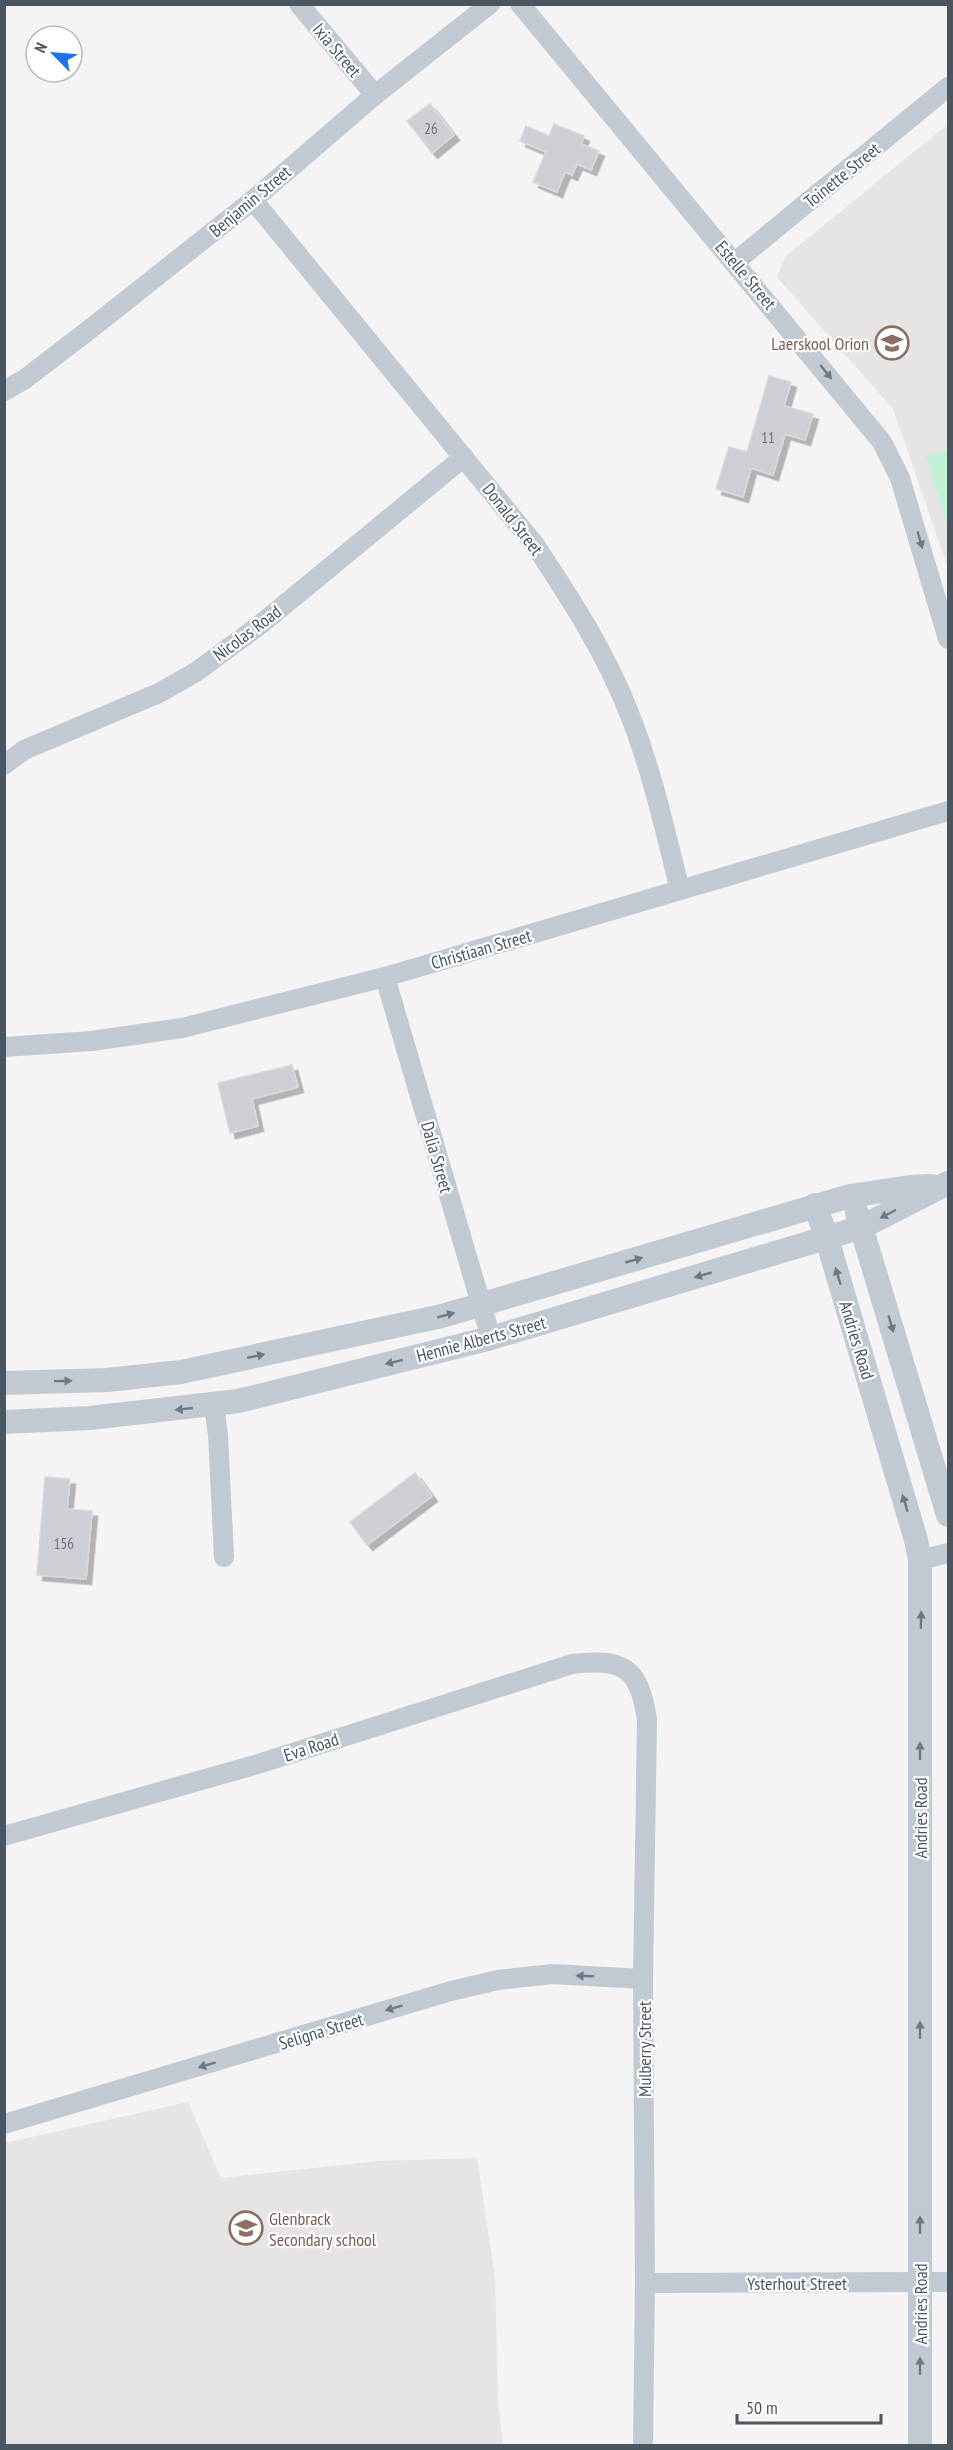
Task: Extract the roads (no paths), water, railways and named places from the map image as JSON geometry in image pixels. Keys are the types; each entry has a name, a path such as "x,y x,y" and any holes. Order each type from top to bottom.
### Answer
{"street":[{"name":"Ixia Street","path":"300,4 375,95"},
{"name":"Benjamin Street","path":"4,391 25,379 94,327 253,200 375,95 490,4"},
{"name":"Estelle Street","path":"520,4 882,442 895,464 911,509 948,639"},
{"name":"Toinette Street","path":"735,262 948,87"},
{"name":"Donald Street","path":"253,200 535,545 567,592 609,666 630,713 650,774 680,890"},
{"name":"Nicolas Road","path":"4,765 24,750 159,693 196,672 261,624 464,458"},
{"name":"Christiaan Street","path":"4,1047 92,1041 182,1028 385,977 858,840 948,811"},
{"name":"Dalia Street","path":"385,977 491,1338"},
{"name":"Hennie Alberts Street","path":"4,1383 107,1380 181,1372 442,1316 850,1196 910,1187 944,1185"},
{"name":"Hennie Alberts Street","path":"4,1422 90,1418 238,1401 491,1338 827,1239 862,1227 944,1185"},
{"name":"Andries Road","path":"850,1196 862,1227 948,1515"},
{"name":"Andries Road","path":"815,1205 827,1239 920,1560 920,2445"},
{"path":"214,1405 218,1435 224,1557"},
{"path":"920,1560 948,1553"},
{"name":"Eva Road","path":"4,1836 258,1764 572,1664 597,1661 617,1665"},
{"name":"Mulberry Street","path":"617,1665 632,1673 642,1693 647,1719 643,1979 644,2445"},
{"name":"Seligna Street","path":"4,2124 488,1982 552,1974 643,1979"},
{"name":"Ysterhout Street","path":"645,2283 948,2282"}],"place":[{"name":"Laerskool Orion","path":"892,343"},
{"name":"Glenbrack Secondary school","path":"246,2228"}]}
